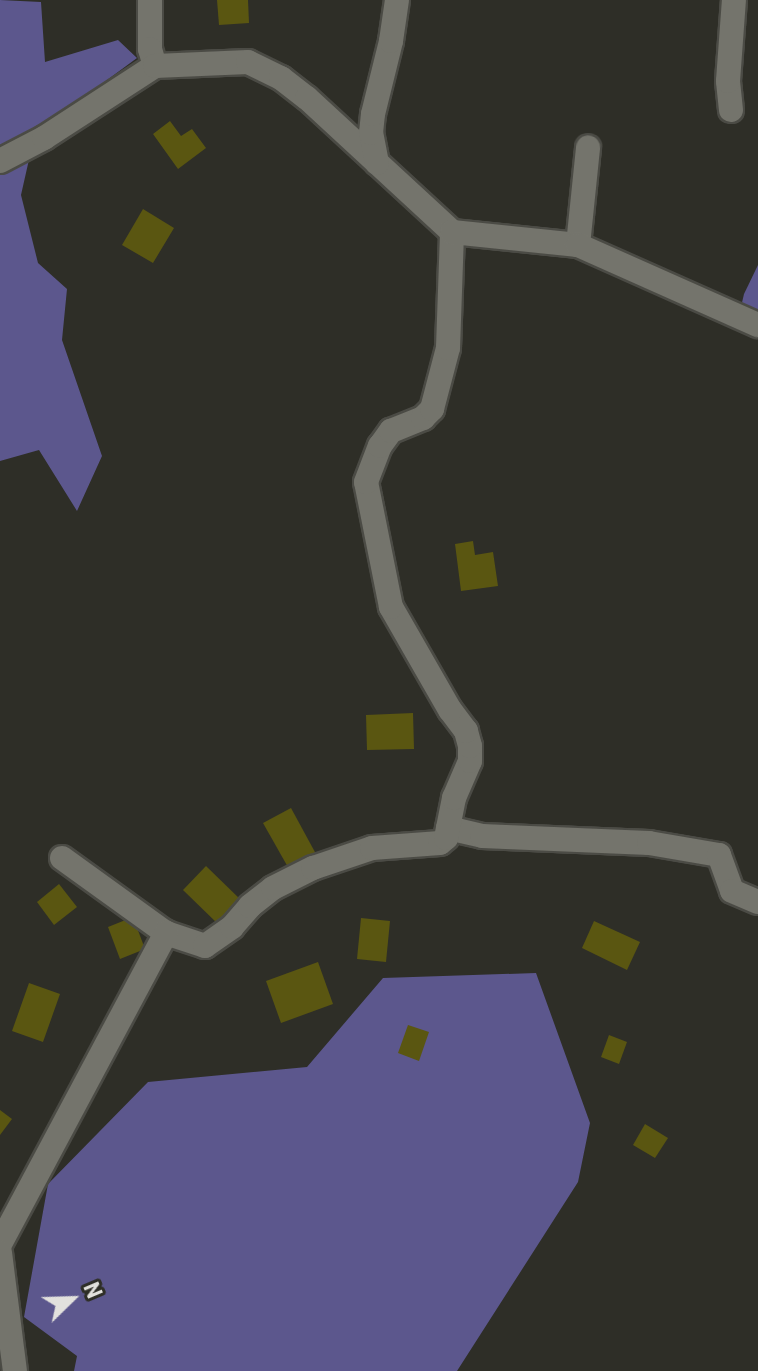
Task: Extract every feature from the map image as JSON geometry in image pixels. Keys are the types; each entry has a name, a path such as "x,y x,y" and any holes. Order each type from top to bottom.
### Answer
{"street":[{"path":"150,0 149,33 155,66"},
{"path":"377,163 371,133 373,114 391,41 397,0"},
{"path":"731,110 728,81 734,0"},
{"path":"0,161 44,138 155,66 248,62 281,78 307,98 452,232 578,245 632,272 758,325"},
{"path":"578,245 588,148"},
{"path":"62,858 166,933 205,946 232,927 250,906 273,888 313,868 372,848 440,843 446,838 454,798 470,761 470,746 466,731 450,710 391,607 366,482 380,446 391,431 423,418 432,409 448,348 452,232"},
{"path":"448,828 482,836 649,843 719,855 732,891 758,902"},
{"path":"0,1244 166,933"},
{"path":"0,1253 15,1371"}],"shaded area":[{"path":"0,0 41,2 45,62 118,40 137,58 35,133 21,195 38,263 67,289 62,340 102,456 77,511 39,450 0,461"},
{"path":"758,265 758,331 737,324 744,294"},
{"path":"536,973 590,1123 578,1182 457,1371 74,1371 77,1356 24,1317 48,1184 148,1082 307,1067 383,978"}],"building":[{"path":"217,0 248,0 249,23 219,25"},
{"path":"170,121 181,136 192,129 206,148 178,169 153,134"},
{"path":"143,209 174,228 153,263 122,245"},
{"path":"473,541 475,555 493,552 498,586 461,591 455,544"},
{"path":"413,713 414,749 367,750 366,715"},
{"path":"291,808 316,854 289,869 263,823"},
{"path":"206,866 243,902 220,926 183,890"},
{"path":"59,884 77,907 54,925 37,902"},
{"path":"133,917 145,949 120,959 108,927"},
{"path":"361,918 390,921 386,962 357,959"},
{"path":"594,921 640,942 627,970 582,948"},
{"path":"318,962 333,1004 281,1023 266,981"},
{"path":"29,983 60,994 43,1042 12,1031"},
{"path":"408,1025 429,1032 419,1061 398,1053"},
{"path":"609,1035 627,1042 619,1064 601,1057"},
{"path":"0,1110 12,1119 0,1135"},
{"path":"645,1124 668,1138 655,1158 633,1145"}]}
